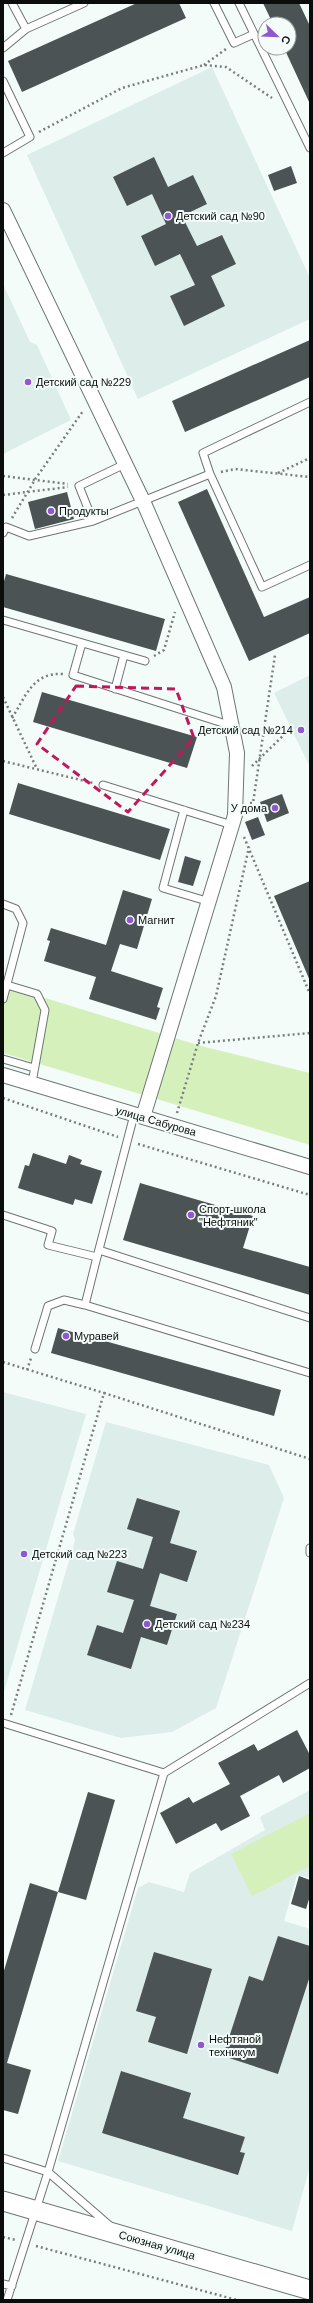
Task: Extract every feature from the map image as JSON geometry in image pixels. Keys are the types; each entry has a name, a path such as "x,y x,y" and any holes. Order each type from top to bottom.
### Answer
{"main road":[{"name":"Союзная улица","path":"3,2201 310,2290"}],"street":[{"path":"3,210 143,501 224,687 237,753 234,816 210,902 139,1116"},
{"name":"улица Сабурова","path":"3,1075 310,1167"}],"lane":[{"path":"12,3 26,29"},
{"path":"3,48 26,29 84,3"},
{"path":"214,3 234,43 254,34"},
{"path":"239,3 310,148"},
{"path":"3,81 30,137 3,153"},
{"path":"310,402 203,453 210,474 262,587 310,565"},
{"path":"93,521 78,486 125,464"},
{"path":"4,530 29,536 93,521 210,474"},
{"path":"3,620 145,661"},
{"path":"82,643 73,675 232,726"},
{"path":"115,689 124,655"},
{"path":"103,785 184,810 234,816"},
{"path":"184,810 163,888 210,902"},
{"path":"3,904 16,908 23,923 3,999"},
{"path":"7,985 37,994 45,1010 32,1084"},
{"path":"3,1059 34,1068"},
{"path":"85,1305 127,1140 139,1116"},
{"path":"3,1215 52,1231 48,1245 98,1253 310,1318"},
{"path":"35,1349 48,1306 64,1300 310,1373"},
{"path":"310,1548 310,1554"},
{"path":"7,2300 48,2172 164,1773 310,1683"},
{"path":"6,1724 164,1773"},
{"path":"3,2158 48,2172 119,2234"},
{"path":"3,2284 12,2286"}],"path":[{"path":"30,137 122,88 204,65 234,43"},
{"path":"204,65 226,67 291,110"},
{"path":"4,530 36,478 93,397"},
{"path":"277,474 310,458"},
{"path":"210,474 235,469 310,477"},
{"path":"3,476 36,478 78,486"},
{"path":"3,495 78,486"},
{"path":"145,661 164,650 182,590"},
{"path":"275,655 253,803 234,816 310,994"},
{"path":"12,718 35,682 50,673 73,675"},
{"path":"3,697 37,769"},
{"path":"236,782 289,730"},
{"path":"3,761 103,785"},
{"path":"173,1126 198,1043 216,996 248,847"},
{"path":"198,1043 310,1033"},
{"path":"3,1098 127,1140 310,1195"},
{"path":"3,1362 310,1459"},
{"path":"6,1724 104,1393"},
{"path":"3,2237 237,2300"}],"highlighted area":[{"path":"76,686 176,689 194,738 128,812 37,744"}],"shaded area":[{"name":"Детский сад №90","path":"212,67 310,278 310,319 138,399 27,155"},
{"name":"Детский сад №229","path":"3,284 30,342 37,345 71,420 3,454"},
{"name":"Детский сад №214","path":"310,675 310,767 274,693"},
{"name":"Детский сад №223","path":"3,1392 86,1414 3,1695"},
{"name":"Детский сад №234","path":"106,1422 269,1465 284,1498 216,1708 172,1732 121,1738 25,1710 75,1540 73,1534"},
{"name":"Нефтяной техникум","path":"310,1790 310,1878 297,1875 284,1921 310,1929 310,2166 292,2231 58,2161 138,1888 149,1882 184,1892 190,1873 265,1830 260,1817"}],"green space":[{"path":"3,985 201,1046 310,1073 310,1145 3,1053"},
{"path":"310,1813 310,1866 252,1896 231,1854"}],"building":[{"path":"137,3 179,3 186,18 22,92 8,61"},
{"path":"263,3 299,3 310,26 310,104 288,56 297,56 297,16 269,16"},
{"path":"154,157 168,187 193,175 207,204 182,216 197,246 222,235 236,264 211,276 225,306 184,326 170,296 195,285 180,254 155,266 141,236 166,224 152,194 127,206 113,177"},
{"path":"291,166 297,183 274,191 268,175"},
{"path":"310,340 310,377 185,432 172,401"},
{"path":"207,489 264,617 310,597 310,633 249,661 178,502"},
{"name":"Продукты","path":"67,492 74,519 35,529 28,502"},
{"path":"6,574 165,619 156,651 3,607 3,585"},
{"path":"42,692 197,737 187,768 33,722"},
{"path":"18,783 170,829 160,860 9,814"},
{"name":"У дома","path":"282,794 289,813 267,822 260,802"},
{"path":"258,817 265,835 252,840 245,822"},
{"path":"185,856 201,861 193,886 178,882"},
{"path":"310,881 310,981 274,896"},
{"path":"123,890 152,899 137,949 120,944 111,971 163,988 157,1007 160,1008 156,1020 89,999 96,977 44,961 50,941 47,940 51,928 106,945"},
{"path":"33,1153 66,1164 69,1155 82,1160 80,1164 102,1171 92,1204 75,1199 73,1205 18,1188 25,1165 29,1166"},
{"path":"140,1183 253,1216 243,1248 310,1267 310,1295 123,1240"},
{"path":"58,1328 281,1390 274,1416 51,1353"},
{"path":"137,1498 180,1511 170,1543 197,1551 187,1582 160,1573 150,1606 177,1614 167,1645 141,1637 131,1669 87,1655 97,1625 123,1633 134,1600 107,1592 117,1561 143,1569 153,1537 127,1529"},
{"path":"297,1730 310,1755 310,1768 283,1783 279,1775 240,1796 250,1816 221,1831 216,1823 176,1844 160,1813 189,1797 193,1803 230,1784 218,1763 254,1744 258,1751"},
{"path":"88,1792 115,1800 86,1900 58,1892"},
{"path":"299,1876 310,1880 310,1896 306,1909 291,1904"},
{"path":"30,1883 58,1892 7,2063 31,2070 18,2114 3,2110 3,1974"},
{"path":"278,1936 310,1946 310,1976 278,2074 223,2056 249,1976 263,1981"},
{"path":"154,1952 212,1969 187,2054 148,2042 156,2017 136,2011"},
{"path":"121,2071 191,2093 183,2118 245,2137 240,2152 245,2153 238,2175 102,2133"}],"place":[{"name":"Детский сад №90","path":"168,216"},
{"name":"Детский сад №229","path":"28,382"},
{"name":"Продукты","path":"51,511"},
{"name":"Детский сад №214","path":"301,730"},
{"name":"У дома","path":"275,808"},
{"name":"Магнит","path":"130,920"},
{"name":"Спорт-школа \"Нефтяник\"","path":"191,1215"},
{"name":"Муравей","path":"66,1336"},
{"name":"Детский сад №223","path":"24,1554"},
{"name":"Детский сад №234","path":"147,1624"},
{"name":"Нефтяной техникум","path":"201,2045"}]}
